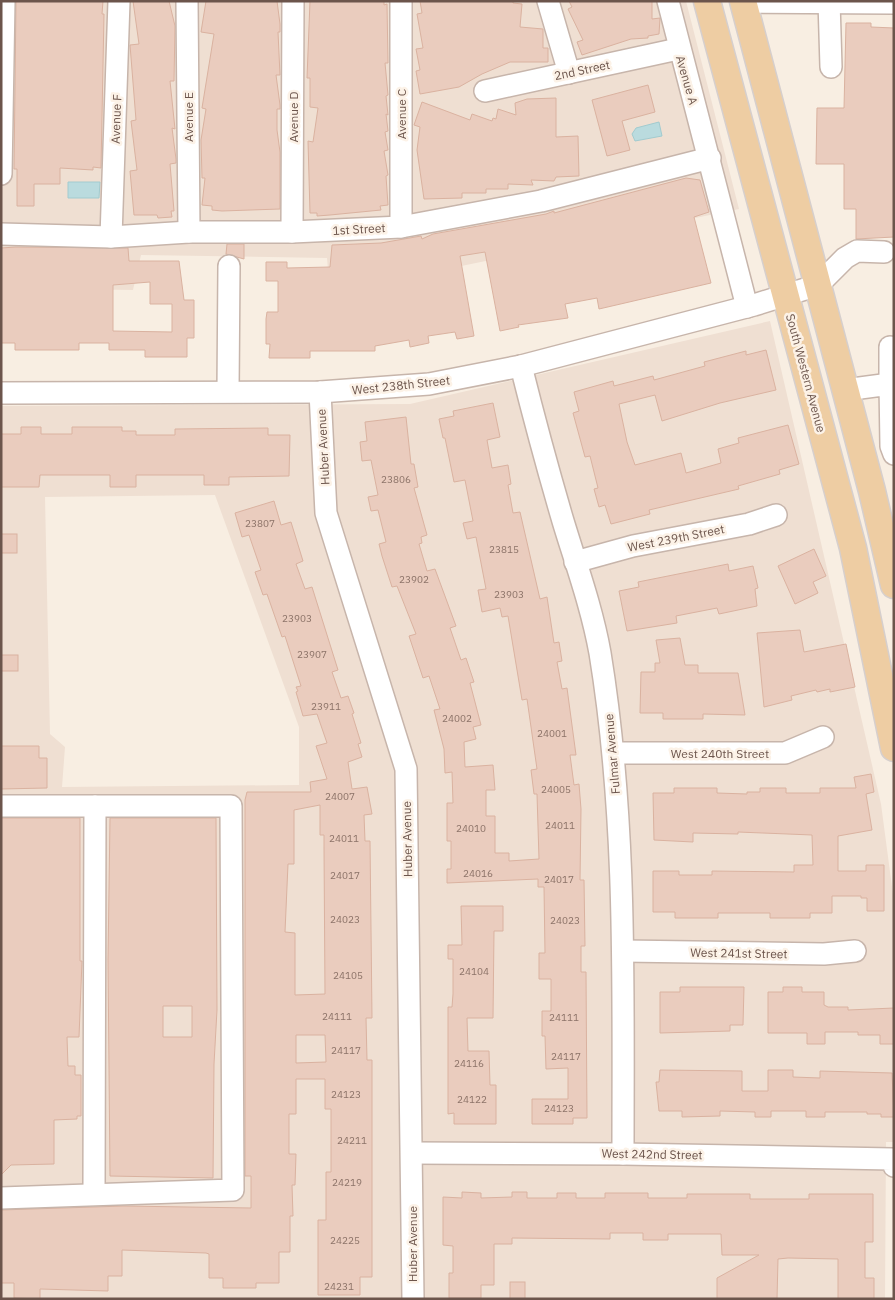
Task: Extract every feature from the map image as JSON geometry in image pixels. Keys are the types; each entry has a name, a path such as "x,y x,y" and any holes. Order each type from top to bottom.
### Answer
{"main road":[{"name":"South Western Avenue","path":"708,1 853,548 893,743"},
{"path":"743,2 890,554 894,585"}],"street":[{"path":"1,174 4,1"},
{"name":"Avenue F","path":"111,237 119,1"},
{"name":"Avenue E","path":"187,1 189,232"},
{"name":"Avenue D","path":"292,232 293,1"},
{"name":"Avenue C","path":"401,1 401,227"},
{"path":"548,1 569,73"},
{"name":"Avenue A","path":"668,1 678,49 710,158 747,308"},
{"path":"743,2 894,3"},
{"path":"829,2 831,67"},
{"name":"2nd Street","path":"485,91 678,49"},
{"name":"1st Street","path":"1,234 111,237 189,232 292,232 401,227 541,201 710,158"},
{"path":"818,285 845,258 857,251 884,252"},
{"path":"228,391 229,266"},
{"name":"West 238th Street","path":"1,393 320,392 429,384 521,366 747,308 818,285"},
{"path":"890,347 891,446 894,454"},
{"name":"Fulmar Avenue","path":"521,366 549,475 599,650 614,753 623,951 623,1154"},
{"path":"845,390 890,384"},
{"name":"Huber Avenue","path":"320,392 326,513 406,769 412,1153 412,1299"},
{"name":"West 239th Street","path":"575,562 633,546 749,524 776,515"},
{"name":"West 240th Street","path":"614,753 785,753 823,737"},
{"path":"1,806 231,806 233,1190 1,1198"},
{"path":"94,1194 95,806"},
{"name":"West 241st Street","path":"623,951 824,954 855,951"},
{"name":"West 242nd Street","path":"412,1153 623,1154 893,1163"}],"shaded area":[{"path":"1,1 686,1 739,209 330,293 327,258 141,255 133,290 1,288"},
{"path":"770,321 881,804 894,902 894,1142 886,1142 885,1299 1,1299 1,406 410,404","holes":["215,495 299,727 299,785 62,787 65,747 50,734 45,497"]}],"water":[{"path":"659,122 662,136 635,141 632,134 636,128"},
{"path":"68,182 100,182 99,198 68,198"}],"building":[{"path":"16,1 103,1 101,168 93,167 93,170 60,168 60,184 34,184 34,206 17,206 17,169 14,169"},
{"path":"133,1 169,1 175,26 174,81 170,81 175,129 172,128 176,159 176,163 170,164 174,211 171,211 172,217 158,218 157,215 134,215 130,171 137,170 131,121 136,120 130,45 139,44"},
{"path":"206,1 277,1 280,24 280,32 278,32 280,75 276,75 280,105 280,109 277,109 277,130 280,152 280,209 222,211 212,210 212,206 202,205 205,178 202,178 201,140 206,109 202,108 214,34 201,32"},
{"path":"310,1 384,1 384,5 387,4 388,63 385,63 388,95 386,96 388,115 386,114 388,131 385,132 388,150 384,151 388,175 386,176 388,205 380,206 381,210 317,216 317,213 310,213 308,141 313,142 318,108 310,107 310,78 307,78"},
{"path":"420,1 513,1 513,3 522,4 520,27 543,29 543,48 548,48 548,62 510,62 482,74 459,87 420,94 416,71 420,70 416,49 423,48 417,14 422,13"},
{"path":"569,1 652,1 652,19 660,18 659,34 648,36 648,38 631,39 582,55 577,42 583,40 568,9 572,7"},
{"path":"846,23 871,23 871,27 894,28 894,237 856,239 856,209 844,209 844,164 816,164 817,108 844,108"},
{"path":"648,85 655,112 622,121 630,150 607,156 592,100"},
{"path":"556,98 556,137 578,136 579,176 556,177 554,181 531,180 533,185 508,184 508,189 486,189 486,193 462,193 462,198 424,199 417,150 420,127 414,125 422,102 470,120 472,114 492,121 493,118 496,119 498,109 516,115 515,103 527,99"},
{"path":"686,178 700,180 709,212 694,217 711,283 599,309 597,298 565,304 568,318 518,325 519,327 500,331 485,252 460,256 474,336 457,339 455,332 428,336 429,343 410,347 409,340 375,346 375,351 310,351 310,358 269,358 270,344 266,344 266,319 267,312 278,312 278,281 266,281 266,262 287,262 287,268 330,267 332,245 381,243 421,236 422,239 433,234 554,211 554,213"},
{"path":"227,244 244,244 244,259 226,254"},
{"path":"1,248 128,248 129,261 179,261 184,300 194,300 194,338 187,338 187,357 145,357 145,350 109,350 109,343 79,343 79,350 15,350 15,343 1,343","holes":["150,282 150,304 172,304 172,332 113,331 113,285"]},
{"path":"766,350 776,390 720,403 662,421 655,395 619,404 627,442 635,465 681,453 686,473 721,463 718,449 739,443 738,438 788,425 799,464 779,470 780,474 738,486 739,489 649,510 650,514 611,524 605,505 599,507 594,489 598,488 590,456 585,457 573,413 579,411 574,392 613,381 614,386 653,376 654,380 705,366 704,362 746,351 746,355"},
{"path":"493,403 500,437 487,440 492,468 508,465 511,484 508,485 513,513 520,512 540,599 547,597 554,643 559,642 562,661 557,662 562,689 567,688 576,755 570,755 574,785 579,784 581,809 580,880 584,880 585,946 581,946 581,972 586,972 587,1118 573,1118 573,1124 532,1124 532,1099 568,1099 568,1068 546,1069 545,1036 542,1036 542,1011 551,1011 551,979 539,979 539,953 545,953 544,887 538,887 538,879 447,883 447,869 451,869 451,841 447,841 447,803 453,803 452,772 445,773 444,749 434,710 440,709 429,676 423,678 409,636 416,634 397,586 392,587 382,556 379,544 386,542 378,510 371,511 368,497 378,495 371,460 362,461 360,442 367,441 365,422 406,417 411,464 414,464 418,487 414,488 427,535 421,537 422,543 419,544 427,571 435,569 456,626 450,628 461,660 466,658 474,682 470,683 481,725 473,727 476,739 464,742 465,767 493,765 495,790 486,790 486,816 495,816 495,853 509,853 509,861 539,859 537,794 534,794 531,770 537,769 527,699 522,700 508,616 502,617 500,608 482,612 478,590 486,589 476,537 467,539 463,523 473,521 465,480 454,482 439,419 454,416 453,411"},
{"path":"21,427 41,427 41,434 72,434 72,427 122,427 122,431 136,431 136,435 175,435 175,429 268,428 268,435 290,435 289,476 229,477 229,485 204,485 204,475 136,475 136,487 110,487 110,475 40,475 39,487 1,487 1,434 21,434"},
{"path":"274,501 281,525 291,522 303,561 296,564 305,589 312,587 338,670 332,672 341,698 348,696 361,743 358,744 362,757 348,762 352,789 367,787 372,814 364,815 365,841 370,841 372,1018 366,1018 367,1060 372,1060 372,1277 360,1277 360,1295 318,1295 318,1220 326,1220 326,1172 331,1172 331,1109 325,1109 325,1079 296,1079 296,1114 289,1114 289,1154 296,1154 295,1185 292,1185 293,1216 290,1216 290,1252 279,1252 279,1283 256,1283 256,1288 223,1288 223,1278 209,1278 209,1254 122,1250 122,1276 108,1276 108,1291 40,1289 40,1299 14,1298 14,1283 1,1283 1,1210 124,1206 251,1208 251,1176 245,1176 245,800 247,792 311,792 310,782 327,779 316,746 327,743 317,714 303,716 296,692 298,691 296,687 301,686 285,636 282,637 267,594 263,595 255,572 261,570 249,535 242,537 235,513","holes":["320,805 320,835 324,835 325,994 295,995 295,933 285,932 288,864 294,864 294,810","296,1035 325,1035 326,1062 296,1063"]},
{"path":"1,534 17,534 17,553 1,553"},
{"path":"814,549 826,576 813,582 818,593 795,604 778,566"},
{"path":"728,564 729,571 753,566 758,588 755,589 757,606 719,614 717,608 676,616 677,623 627,631 619,591 639,587 638,582"},
{"path":"800,630 804,652 846,644 855,687 830,692 830,689 817,692 816,690 791,696 792,700 764,707 757,633"},
{"path":"680,638 685,665 698,665 698,673 738,673 745,715 703,714 703,719 663,719 663,713 640,713 641,672 655,672 655,663 660,663 656,640"},
{"path":"1,655 18,655 18,671 1,671"},
{"path":"1,746 39,746 39,758 47,758 47,788 1,789"},
{"path":"871,774 874,792 866,794 872,830 838,836 838,871 866,871 866,865 884,865 884,911 867,911 867,898 861,898 861,896 832,896 832,913 810,913 810,918 770,918 770,913 718,913 718,918 675,918 675,912 653,912 653,871 679,871 679,875 712,875 712,871 794,872 794,865 813,865 812,835 738,832 738,834 693,833 693,842 654,840 653,793 674,793 674,788 717,788 717,793 747,794 747,792 760,792 760,788 786,788 786,793 820,793 820,788 856,788 854,777"},
{"path":"1,818 80,818 80,961 82,961 79,1037 67,1037 68,1066 75,1066 75,1075 81,1075 81,1116 77,1116 77,1119 54,1120 54,1164 11,1165 1,1175"},
{"path":"110,818 216,818 217,1010 214,1064 213,1178 110,1176 108,960","holes":["163,1006 192,1006 192,1037 163,1037"]},
{"path":"461,906 503,906 503,931 494,931 493,1018 467,1018 468,1051 489,1051 490,1085 496,1085 496,1124 454,1124 454,1113 448,1114 448,1007 452,1007 453,959 448,959 448,945 462,945"},
{"path":"680,987 744,987 743,1025 730,1025 730,1031 660,1033 660,992 680,992"},
{"path":"783,987 802,987 802,992 824,992 824,1005 828,1007 848,1007 848,1010 894,1008 894,1044 880,1044 880,1035 858,1035 858,1032 825,1032 825,1044 807,1044 807,1033 768,1033 768,992 783,992"},
{"path":"660,1070 742,1071 742,1091 768,1091 768,1070 793,1070 793,1077 820,1078 820,1071 892,1073 894,1117 881,1117 881,1114 867,1114 867,1112 825,1112 825,1117 806,1117 806,1111 771,1111 771,1117 755,1117 755,1112 720,1111 720,1116 682,1117 682,1111 659,1111 656,1082 659,1082"},
{"path":"462,1192 481,1193 481,1198 512,1197 512,1192 527,1192 527,1198 557,1198 557,1193 576,1193 576,1198 605,1198 605,1193 648,1193 648,1198 687,1198 687,1194 750,1194 750,1199 809,1199 809,1194 873,1194 873,1242 865,1242 865,1278 874,1278 874,1299 838,1299 838,1259 788,1258 778,1259 777,1299 717,1299 717,1278 759,1255 722,1255 721,1234 668,1234 668,1240 643,1240 643,1233 610,1233 610,1239 512,1238 512,1244 494,1244 494,1285 481,1285 481,1298 449,1298 449,1273 453,1273 453,1246 443,1245 443,1197 462,1198"},
{"path":"510,1282 525,1282 525,1299 510,1299"}]}
